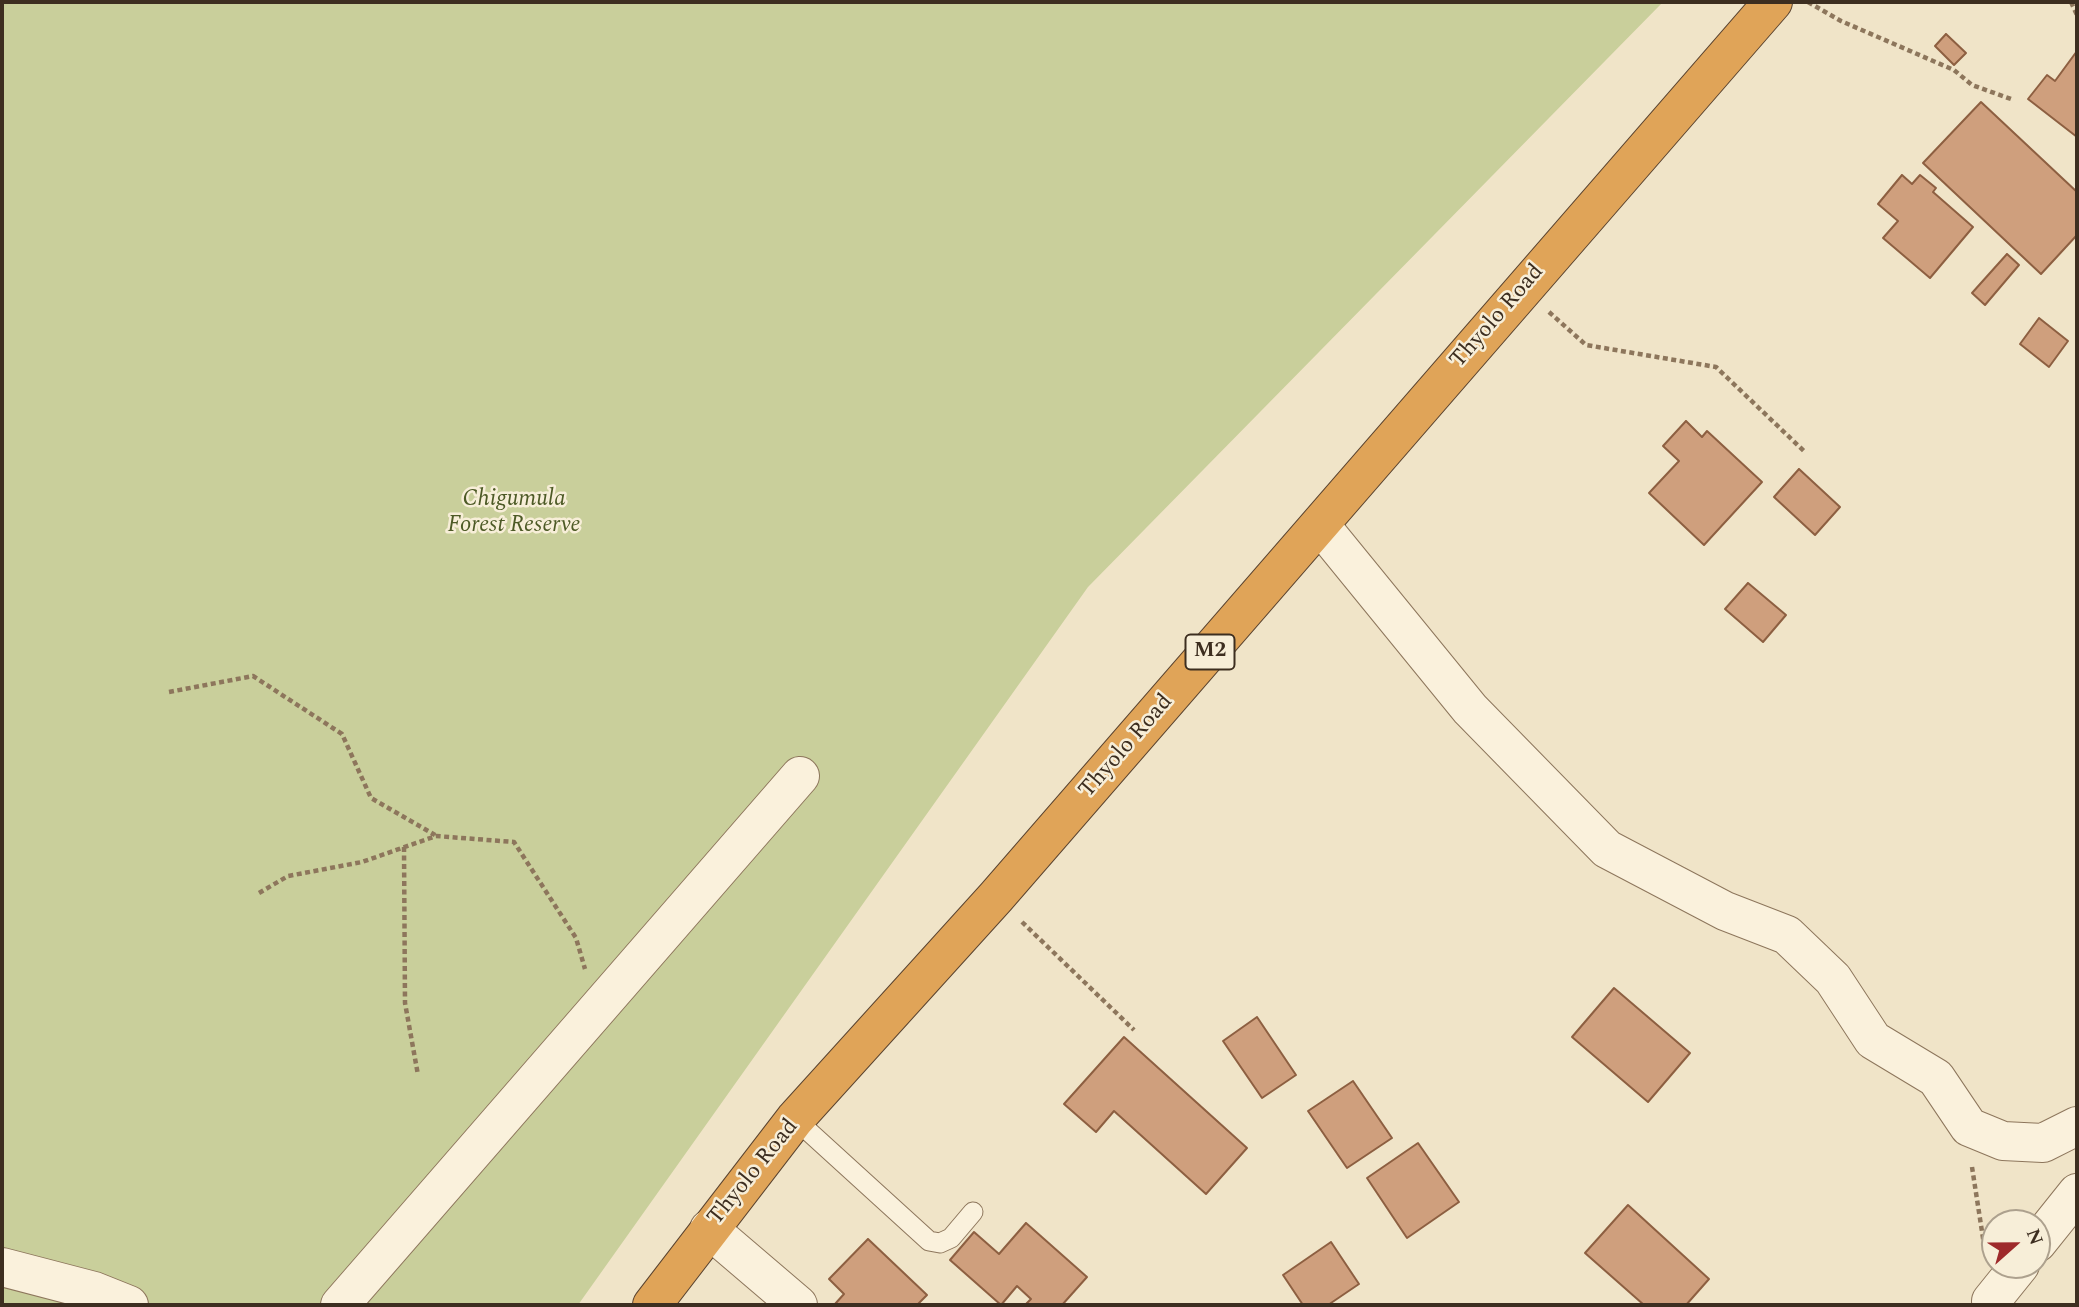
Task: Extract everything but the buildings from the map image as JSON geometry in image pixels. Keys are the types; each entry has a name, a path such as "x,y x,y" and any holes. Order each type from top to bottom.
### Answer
{"highway":[{"name":"Thyolo Road","path":"652,1305 795,1119 996,897 1773,2"}],"street":[{"path":"1320,525 1469,709 1607,849 1725,911 1787,935 1833,979 1873,1040 1936,1079 1969,1127 2003,1141 2043,1143 2077,1126"},
{"path":"340,1305 800,776"},
{"path":"2051,1226 2077,1193"},
{"path":"709,1228 798,1305"},
{"path":"2,1267 94,1291 129,1305"},
{"path":"1991,1301 2009,1279"}],"lane":[{"path":"795,1119 929,1241 940,1243 951,1238 973,1212"}],"path":[{"path":"1807,2 1841,21 1954,70 1972,85 2011,99"},
{"path":"2071,2 2077,15"},
{"path":"1522,288 1586,345 1716,367 1806,453"},
{"path":"169,692 253,676 342,734 371,798 436,836"},
{"path":"259,893 288,876 362,862 436,836 514,842 576,937 597,1011"},
{"path":"404,847 405,1003 418,1074"},
{"path":"996,897 1134,1030"},
{"path":"1969,1127 1977,1214 1991,1278 1991,1301"}],"green space":[{"name":"Chigumula Forest Reserve","path":"2,2 1663,2 1088,587 578,1305 2,1305"}]}
